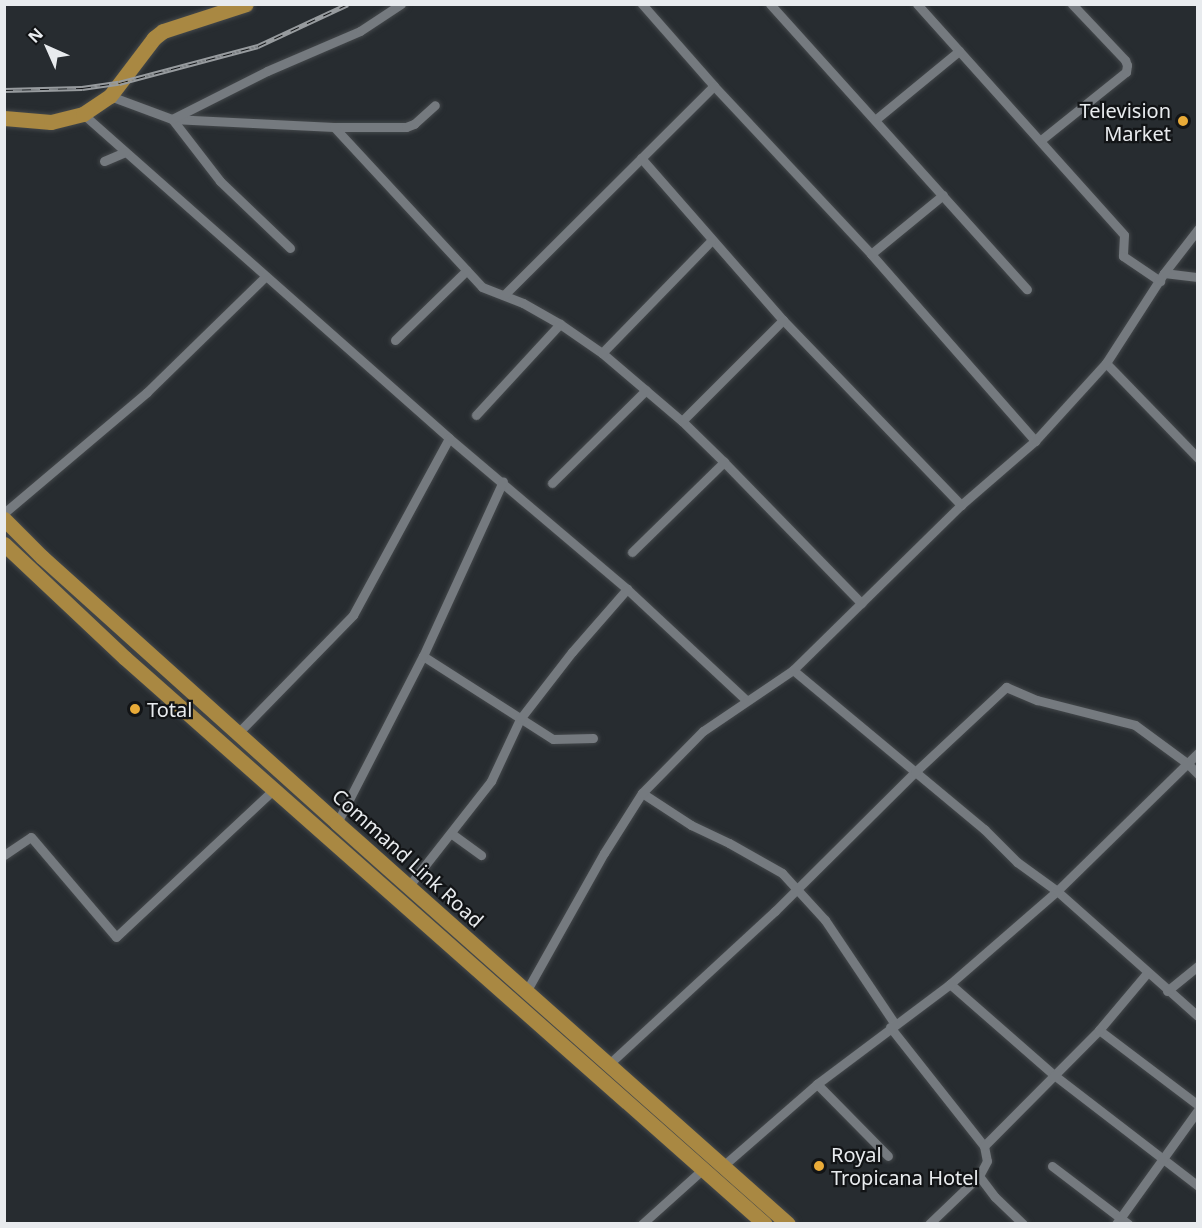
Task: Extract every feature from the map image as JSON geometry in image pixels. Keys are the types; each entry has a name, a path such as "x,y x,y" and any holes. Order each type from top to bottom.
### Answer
{"main road":[{"path":"4,118 51,122 69,120 98,107 110,96 133,62 154,38 174,27 242,5"},
{"name":"Command Link Road","path":"4,519 51,565 408,887 527,990 608,1065 656,1104 788,1224"},
{"name":"Command Link Road","path":"4,544 117,650 765,1224"},
{"path":"645,1117 656,1104"}],"street":[{"path":"172,119 267,71 360,31 401,4"},
{"path":"642,4 714,86 871,254 1035,441"},
{"path":"770,4 1027,289"},
{"path":"917,4 1125,235 1123,256 1162,277 1197,277"},
{"path":"1041,140 1126,72 1125,60 1072,4"},
{"path":"875,120 959,51"},
{"path":"504,295 714,86"},
{"path":"110,96 135,108 172,119 334,127 406,127 414,124 435,105"},
{"path":"83,114 265,277 627,590 746,700"},
{"path":"172,119 220,181 290,248"},
{"path":"334,127 482,287 504,295 560,324 602,353 682,421 861,603"},
{"path":"104,161 125,152"},
{"path":"640,158 783,320 961,505"},
{"path":"871,254 943,195"},
{"path":"527,990 604,853 642,794 703,731 793,670 961,505 1035,441 1106,363 1162,277 1197,229"},
{"path":"602,353 711,241"},
{"path":"395,340 467,270"},
{"path":"4,513 147,392 265,277"},
{"path":"682,421 783,320"},
{"path":"476,415 560,324"},
{"path":"1106,363 1197,458"},
{"path":"552,483 646,390"},
{"path":"238,733 353,615 449,438"},
{"path":"632,552 724,462"},
{"path":"337,823 423,656 502,481"},
{"path":"408,887 452,834 491,781 520,719 572,652 627,590"},
{"path":"423,656 553,739 593,738"},
{"path":"793,670 984,829 1017,862 1057,891 1197,1016"},
{"path":"608,1065 796,890 915,772 1006,687 1037,700 1136,725 1187,763 1197,774"},
{"path":"723,1166 817,1084 892,1025 950,984 1057,891 1197,753"},
{"path":"4,855 31,837 116,937 274,789"},
{"path":"642,794 691,825 729,843 782,873 825,920 892,1025 984,1146 987,1161 979,1176 929,1224"},
{"path":"452,834 481,855"},
{"path":"1167,991 1197,966"},
{"path":"984,1146 1099,1030 1147,973"},
{"path":"950,984 1054,1075 1197,1186"},
{"path":"1099,1030 1197,1105"},
{"path":"817,1084 888,1156"},
{"path":"1052,1166 1121,1222 1197,1110"},
{"path":"642,1224 703,1168"},
{"path":"979,1176 994,1197 1023,1224"}],"railway":[{"path":"4,90 82,88 119,83 258,46 348,4"}],"place":[{"name":"Television Market","path":"1183,121"},
{"name":"Total","path":"135,709"},
{"name":"Royal Tropicana Hotel","path":"819,1166"}]}
